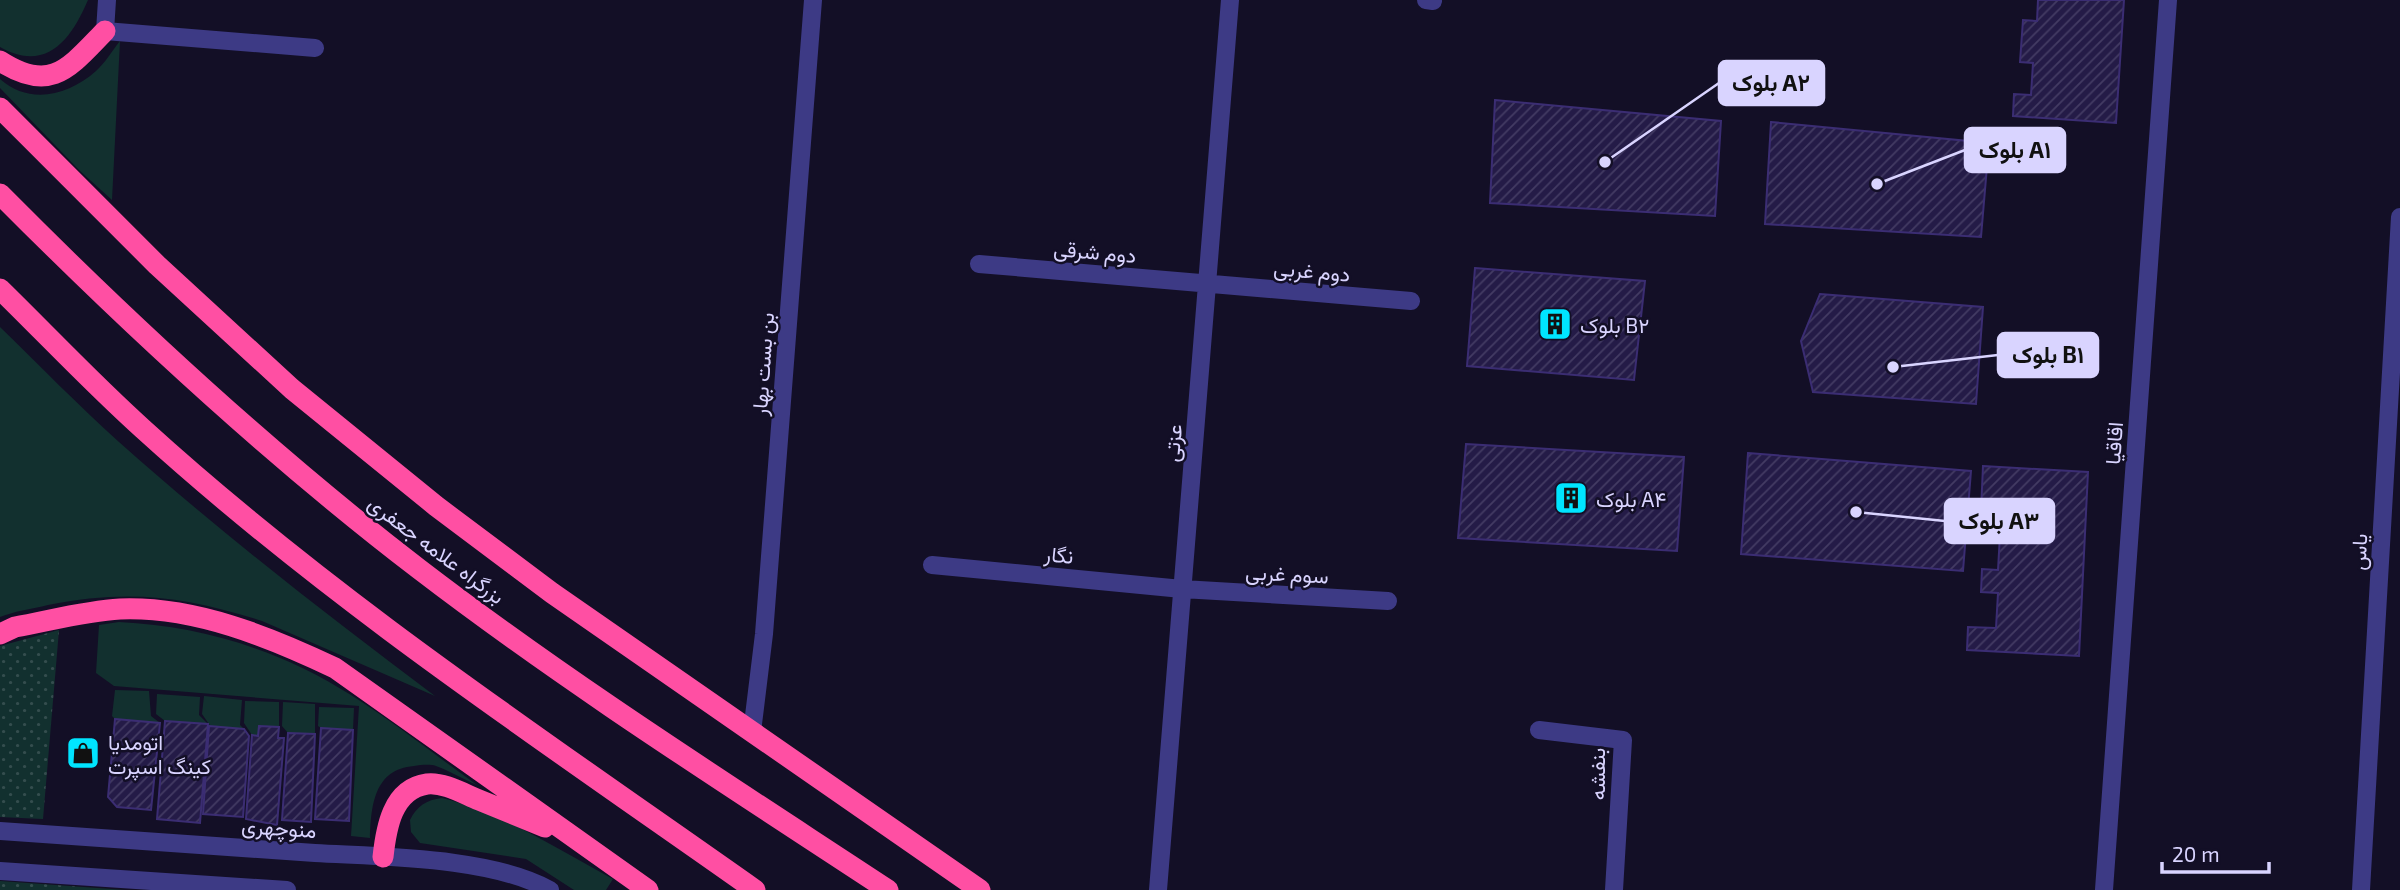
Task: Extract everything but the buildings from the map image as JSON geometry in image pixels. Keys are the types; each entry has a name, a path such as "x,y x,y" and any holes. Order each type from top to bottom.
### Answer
{"highway":[{"path":"0,61 18,72 38,77 56,74 70,66 104,31"},
{"path":"0,107 157,265 292,389 436,506 541,585 980,890"},
{"name":"بزرگراه علامه جعفری","path":"0,194 184,371 302,475 419,570 694,763 888,890"},
{"path":"0,289 143,429 334,587 377,621 755,890"},
{"path":"0,634 15,627 120,609 170,612 274,641 335,668 648,890"},
{"path":"383,857 386,829 395,807 407,792 428,784 450,788 578,840"}],"street":[{"path":"107,0 104,31 315,48"},
{"name":"بن بست بهار","path":"752,732 764,634 813,0"},
{"name":"عزتی","path":"1158,890 1230,0"},
{"path":"1426,0 1433,1"},
{"name":"اقاقیا","path":"2104,890 2168,0"},
{"name":"یاس","path":"2361,890 2400,217"},
{"name":"دوم شرقی","path":"979,264 1208,283"},
{"name":"دوم غربی","path":"1208,283 1411,301"},
{"name":"نگار","path":"932,565 1182,589"},
{"name":"سوم غربی","path":"1182,589 1388,601"},
{"name":"بنفشه","path":"1538,730 1623,740 1614,890"},
{"name":"منوچهری","path":"0,831 383,857 475,866 534,881 551,890"},
{"path":"0,870 287,890"}],"green space":[{"path":"0,0 88,0 74,28 65,39 44,54 31,56 16,54 0,47"},
{"path":"120,41 112,200 79,170 0,88 0,79 23,92 48,94 61,91 85,80 96,71"},
{"path":"0,327 104,428 157,475 314,604 435,696 262,621 181,601 130,596 104,597 48,605 0,617"},
{"path":"119,622 150,624 210,635 240,643 296,665 367,705 477,785 434,765 401,769 390,774 377,791 370,838 351,836 359,706 114,686 96,673 99,625"},
{"path":"59,630 43,819 0,817 0,646"},
{"path":"115,690 149,691 151,716 160,723 115,719 112,716"},
{"path":"157,694 200,697 199,715 208,724 165,721 156,714"},
{"path":"204,696 242,700 240,725 244,729 211,727 202,714"},
{"path":"245,701 279,702 279,727 259,726 258,736 252,735 244,723"},
{"path":"283,702 315,704 315,734 288,733 282,726"},
{"path":"319,707 354,708 353,730 318,726"},
{"path":"442,798 509,823 613,879 606,890 574,890 526,859 420,843 411,832 410,820 423,804"},
{"path":"0,881 125,890 0,890"}],"place":[{"name":"بلوک A۲","path":"1605,162"},
{"name":"بلوک A۱","path":"1877,184"},
{"name":"بلوک B۲","path":"1555,324"},
{"name":"بلوک B۱","path":"1893,367"},
{"name":"بلوک A۴","path":"1571,498"},
{"name":"بلوک A۳","path":"1856,512"},
{"name":"اتومدیا کینگ اسپرت","path":"83,753"}]}
